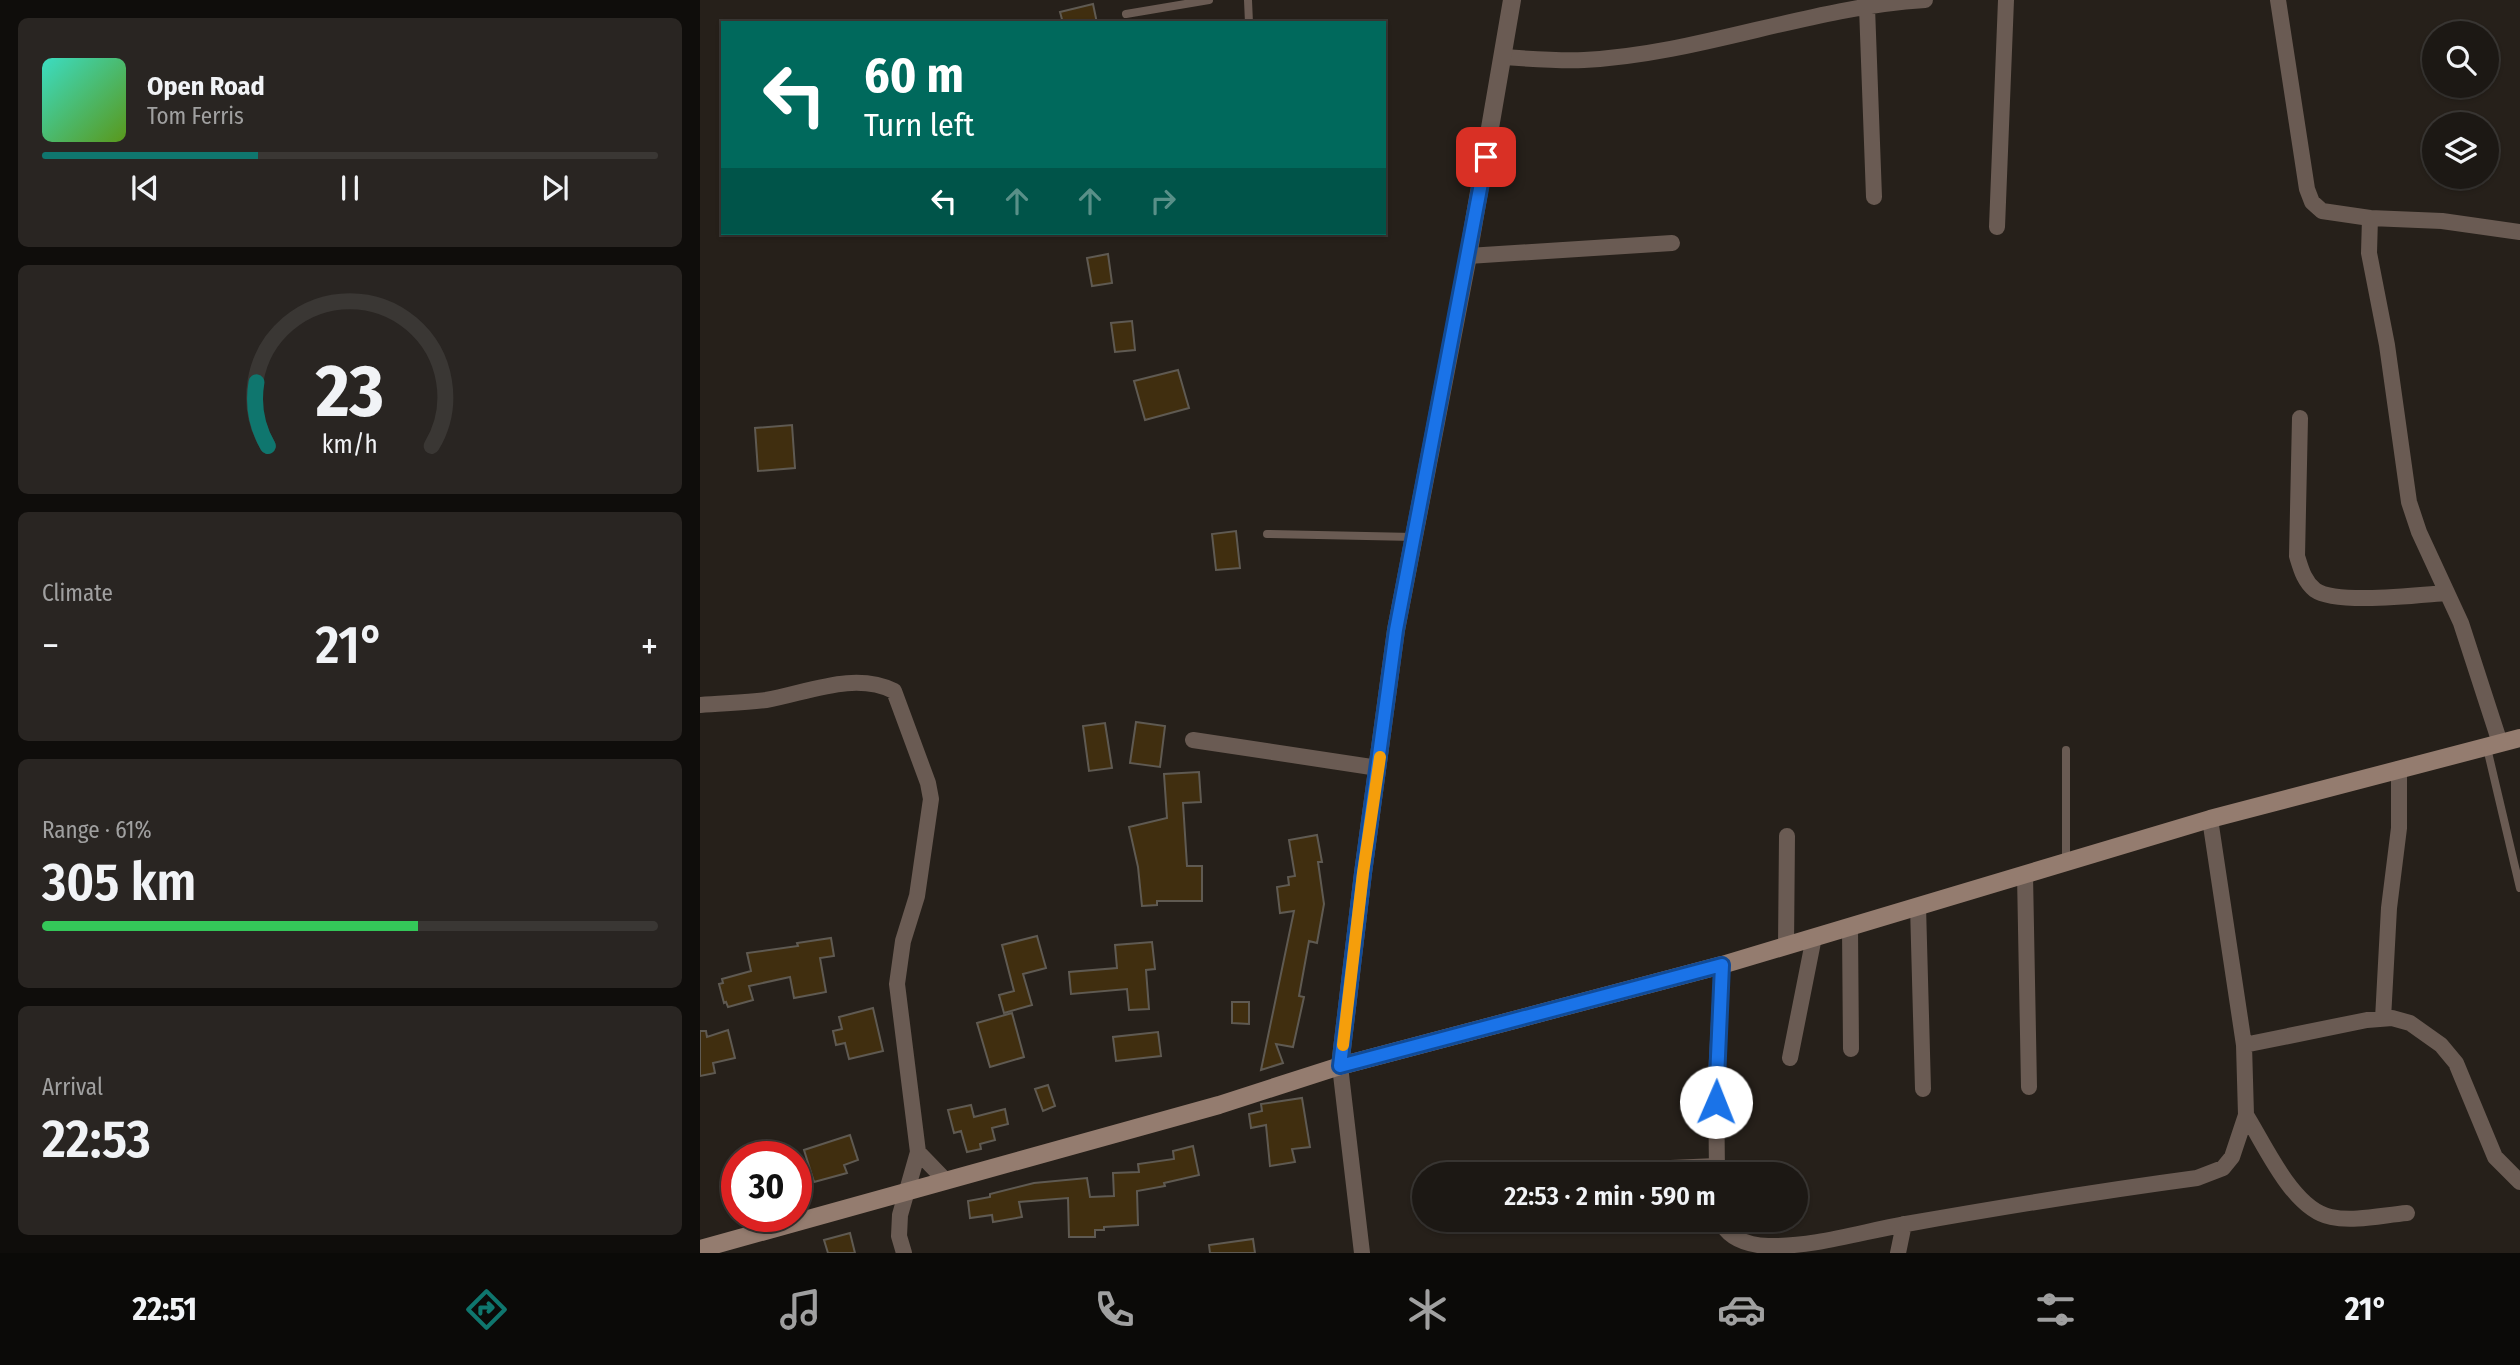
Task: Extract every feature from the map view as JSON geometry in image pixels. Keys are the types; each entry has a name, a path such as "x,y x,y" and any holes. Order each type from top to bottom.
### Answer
{"main road":[{"path":"700,1248 1219,1105 1340,1066 1722,965 2210,819 2520,738"}],"street":[{"path":"1362,1253 1340,1066 1363,873 1396,630 1468,256 1512,0"},
{"path":"1504,57 1584,60 1654,51 1867,6 1925,0"},
{"path":"1997,227 2006,0"},
{"path":"2278,0 2307,189 2312,202 2322,211 2370,218 2442,221 2520,232"},
{"path":"1867,6 1874,197"},
{"path":"2370,218 2369,253 2387,345 2409,502 2419,532 2462,623 2494,745"},
{"path":"1468,256 1672,243"},
{"path":"2300,418 2297,556 2304,578 2315,590 2327,596 2357,598 2447,593"},
{"path":"700,705 764,700 852,682 882,685 894,691 928,783 931,799 917,896 903,941 897,984 918,1152 900,1215 898,1236 904,1253"},
{"path":"1193,740 1378,768"},
{"path":"2384,1019 2389,908 2399,828 2399,769"},
{"path":"1727,1232 1744,1242 1801,1249 1904,1224 2209,1174 2223,1168 2232,1157 2246,1115 2244,1045 2210,819"},
{"path":"1786,946 1787,836"},
{"path":"2025,875 2029,1087"},
{"path":"1918,906 1923,1089"},
{"path":"1850,928 1851,1049"},
{"path":"1790,1058 1814,937"},
{"path":"1717,1162 1716,1077 1722,965"},
{"path":"2244,1045 2384,1019 2392,1018 2410,1023 2441,1045 2456,1063 2495,1157 2520,1182"},
{"path":"2246,1115 2294,1193 2309,1208 2330,1217 2407,1213"},
{"path":"918,1152 946,1181"},
{"path":"1898,1253 1904,1224"}],"lane":[{"path":"1126,14 1209,0"},
{"path":"1248,0 1249,21"},
{"path":"1267,534 1414,537"},
{"path":"2494,745 2520,888"},
{"path":"2066,750 2066,863"}],"building":[{"path":"1093,4 1097,21 1062,21 1060,12"},
{"path":"1108,254 1112,283 1092,286 1087,258"},
{"path":"1132,321 1135,350 1115,352 1111,323"},
{"path":"1178,370 1189,408 1145,420 1134,381"},
{"path":"792,425 795,468 758,471 755,428"},
{"path":"1236,531 1240,568 1216,570 1212,534"},
{"path":"1136,722 1165,726 1160,767 1130,763"},
{"path":"1105,723 1112,768 1089,771 1083,726"},
{"path":"1199,772 1201,802 1183,803 1187,866 1202,866 1202,901 1157,901 1157,905 1142,906 1138,867 1129,827 1167,818 1164,774"},
{"path":"1317,835 1322,862 1318,862 1324,904 1317,943 1309,941 1299,996 1304,997 1293,1047 1276,1044 1283,1063 1261,1070 1294,911 1280,913 1277,887 1289,885 1288,877 1295,876 1289,840"},
{"path":"1037,936 1046,968 1023,974 1032,1005 1004,1013 999,995 1014,991 1002,945"},
{"path":"831,938 834,956 820,958 826,992 794,998 790,977 749,986 753,1000 728,1007 726,1002 724,1003 719,984 723,983 722,979 751,971 747,953"},
{"path":"1152,942 1155,969 1146,970 1149,1009 1129,1010 1127,989 1071,994 1069,972 1117,968 1115,945"},
{"path":"1232,1002 1249,1002 1249,1024 1232,1023"},
{"path":"873,1008 883,1051 849,1059 845,1043 836,1045 833,1031 842,1029 839,1017"},
{"path":"1012,1013 1024,1057 990,1067 977,1023"},
{"path":"728,1030 735,1058 713,1063 715,1073 700,1076 700,1031 706,1031 707,1037"},
{"path":"1158,1032 1161,1056 1116,1061 1113,1037"},
{"path":"1048,1085 1055,1106 1043,1111 1035,1089"},
{"path":"1302,1098 1310,1147 1292,1149 1295,1162 1270,1166 1266,1125 1251,1128 1249,1114 1262,1111 1261,1104"},
{"path":"971,1105 974,1117 1005,1109 1008,1124 992,1128 995,1140 980,1144 981,1149 967,1152 961,1131 954,1133 948,1110"},
{"path":"850,1135 858,1160 844,1165 847,1173 814,1182 812,1147"},
{"path":"1193,1146 1199,1175 1164,1183 1165,1186 1137,1191 1138,1225 1104,1227 1104,1230 1095,1230 1095,1237 1069,1237 1068,1198 1019,1202 1022,1217 993,1222 992,1215 970,1218 968,1201 1034,1183 1087,1178 1090,1197 1114,1196 1113,1173 1139,1172 1138,1164 1174,1159 1173,1151"},
{"path":"850,1233 855,1253 828,1253 824,1240"},
{"path":"1253,1239 1255,1253 1210,1253 1209,1245"}],"slow traffic":[{"path":"1343,1045 1380,757"}],"route":[{"path":"1486,157 1396,630 1340,1066 1722,965 1716,1102"}]}
